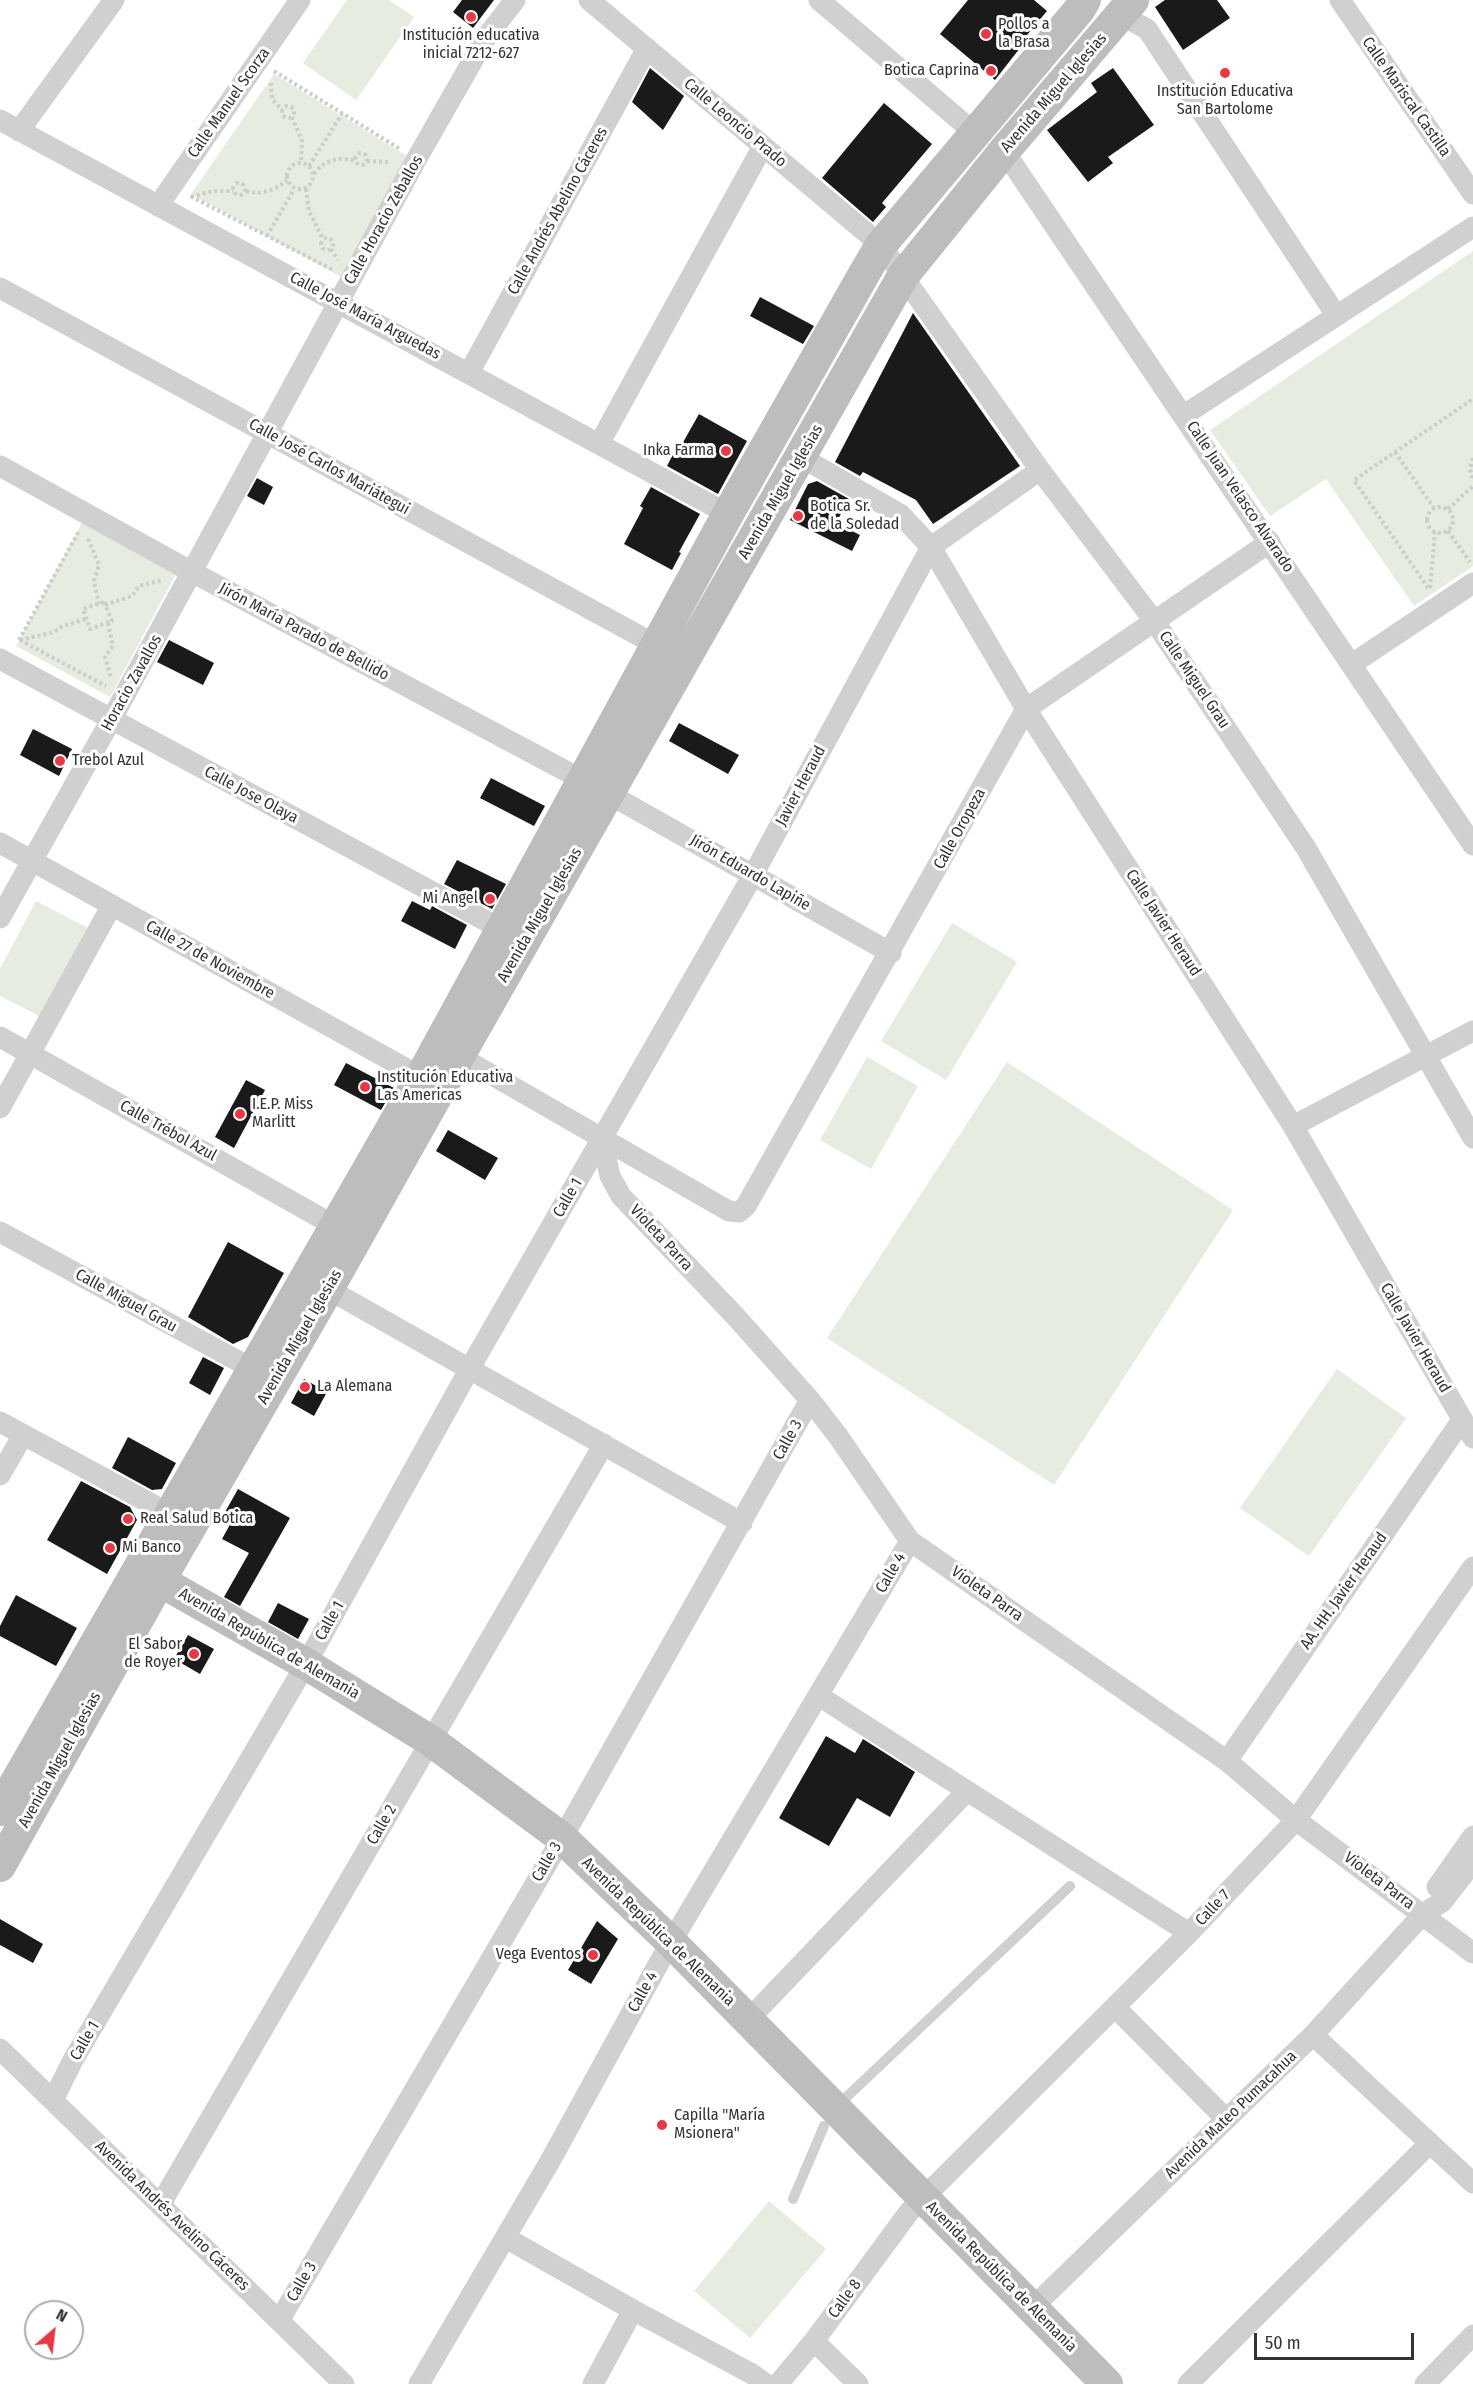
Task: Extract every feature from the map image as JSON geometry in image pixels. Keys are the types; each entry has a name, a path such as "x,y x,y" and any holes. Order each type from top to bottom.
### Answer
{"main road":[{"name":"Avenida Miguel Iglesias","path":"0,1810 328,1289 459,1056 596,787 658,646 728,514 881,245 976,134 1098,4"},
{"name":"Avenida Miguel Iglesias","path":"0,1866 144,1584 170,1514 503,930 596,787 801,457 903,276 1004,150 1098,4"},
{"name":"Avenida República de Alemania","path":"144,1584 301,1672 426,1749 556,1847 665,1952 916,2205 1077,2384"},
{"name":"Avenida República de Alemania","path":"665,1952 748,2020 829,2117"},
{"name":"Avenida República de Alemania","path":"916,2205 1032,2308 1107,2384"}],"street":[{"path":"19,131 114,0"},
{"name":"Calle Manuel Scorza","path":"158,206 300,0"},
{"name":"Calle Horacio Zeballos","path":"192,572 339,302 412,157 485,39 515,0"},
{"name":"Calle Leoncio Prado","path":"589,0 881,245"},
{"path":"819,0 976,134"},
{"name":"Calle Mariscal Castilla","path":"1340,0 1473,194"},
{"path":"1098,4 1147,29 1336,315"},
{"name":"Calle Andrés Abelino Cáceres","path":"469,373 647,48"},
{"name":"Calle José María Arguedas","path":"0,120 728,514"},
{"path":"599,444 763,146"},
{"name":"Calle Juan Velasco Alvarado","path":"1004,150 1473,844"},
{"path":"1185,415 1473,227"},
{"name":"Calle Miguel Grau","path":"881,245 1040,470 1155,622 1306,848 1473,1138"},
{"name":"Calle José Carlos Mariátegui","path":"0,288 658,646"},
{"name":"Calle Javier Heraud","path":"801,457 900,514 931,547 1026,709 1293,1126 1473,1438"},
{"name":"Jirón María Parado de Bellido","path":"0,466 192,572 596,787"},
{"name":"Javier Heraud","path":"602,1139 753,875 931,547 1040,470"},
{"name":"Calle Oropeza","path":"602,1139 729,1211 739,1212 747,1206 1026,709 1270,542"},
{"name":"Horacio Zavallos","path":"0,918 192,572"},
{"path":"1352,664 1436,593 1467,575"},
{"name":"Calle Jose Olaya","path":"4,661 503,930"},
{"name":"Jirón Eduardo Lapiñe","path":"596,787 891,953"},
{"name":"Calle 27 de Noviembre","path":"0,843 421,1077"},
{"path":"0,1108 112,905"},
{"path":"1293,1126 1473,1031"},
{"name":"Calle Trébol Azul","path":"0,1037 335,1226"},
{"path":"459,1056 602,1139"},
{"name":"Calle 1","path":"52,2100 73,2060 301,1672 470,1368 602,1139"},
{"name":"Violeta Parra","path":"602,1139 610,1176 621,1196 737,1318 810,1400 838,1436 910,1541 1227,1761 1296,1820 1473,1953"},
{"name":"Calle Miguel Grau","path":"0,1232 253,1369"},
{"path":"328,1289 742,1523"},
{"name":"Calle 3","path":"279,2321 556,1847 810,1400"},
{"name":"AA. HH. Javier Heraud","path":"1227,1761 1462,1420"},
{"path":"0,1422 170,1514"},
{"path":"0,1475 23,1435"},
{"name":"Calle 2","path":"160,2205 604,1444"},
{"name":"Calle 4","path":"419,2384 506,2238 665,1952 910,1541"},
{"name":"Calle 7","path":"916,2205 1189,1933 1296,1820 1473,1567"},
{"path":"819,1696 1189,1933"},
{"path":"748,2020 967,1791"},
{"name":"Avenida Mateo Pumacahua","path":"1423,1914 1431,1894 1473,1836"},
{"name":"Avenida Mateo Pumacahua","path":"1032,2308 1313,2035 1423,1914 1442,1902 1473,1862"},
{"path":"1115,2007 1226,2120"},
{"path":"1313,2035 1473,2183"},
{"name":"Avenida Andrés Avelino Cáceres","path":"0,2049 344,2384"},
{"path":"1188,2384 1430,2143"},
{"name":"Calle 8","path":"778,2384 814,2341 916,2205"},
{"path":"506,2238 752,2374 766,2384"},
{"path":"593,2384 633,2310"},
{"path":"1425,2384 1473,2335"},
{"path":"814,2341 858,2384"}],"lane":[{"path":"793,2199 829,2117 1070,1886"}],"path":[{"path":"258,61 412,157"},
{"path":"264,92 277,73"},
{"path":"271,83 272,99 282,110 284,117 292,117"},
{"path":"282,110 288,105 292,106 295,114 292,117 302,141 301,163"},
{"path":"309,166 342,113"},
{"path":"355,161 357,154 361,152 365,154 367,161"},
{"path":"294,189 306,189 311,185 319,167 333,159 348,159 361,166 367,161 387,163 412,157"},
{"path":"158,206 213,191 233,191 240,196 246,191 267,192 287,180 290,168 301,163 309,166 314,174"},
{"path":"287,180 294,189"},
{"path":"233,191 235,183 239,182 243,183 246,191"},
{"path":"192,197 198,188"},
{"path":"267,236 294,189"},
{"path":"306,189 309,211 323,239"},
{"path":"192,197 343,274"},
{"path":"1436,593 1354,480 1473,399"},
{"path":"1395,452 1434,508"},
{"path":"1473,458 1470,469 1473,480"},
{"path":"1448,509 1473,486"},
{"path":"1436,593 1435,532 1427,523 1428,514 1434,508 1448,509 1453,515 1454,522 1448,531"},
{"path":"4,661 20,640 82,525 99,565 94,581 99,604"},
{"path":"1435,532 1448,531"},
{"path":"1448,531 1472,561 1467,575"},
{"path":"105,605 132,596 139,586 192,572"},
{"path":"108,623 90,629 83,609 104,602 111,621 108,623 113,646 105,657 112,680"},
{"path":"20,640 54,632 63,626 86,619"},
{"path":"20,640 115,691 111,720"}],"shaded area":[{"path":"347,0 389,0 414,17 356,100 303,63"},
{"path":"274,74 410,158 343,278 191,194"},
{"path":"1473,251 1473,566 1414,606 1326,479 1270,516 1210,430"},
{"path":"83,521 177,572 110,697 16,646"},
{"path":"36,901 90,929 43,1018 0,996 0,969"},
{"path":"952,923 1017,962 946,1080 881,1041"},
{"path":"867,1057 918,1086 871,1169 820,1140"},
{"path":"1007,1062 1233,1210 1054,1485 827,1338"},
{"path":"1337,1369 1406,1418 1309,1556 1240,1508"},
{"path":"769,2201 826,2249 750,2338 694,2291"}],"building":[{"path":"462,0 494,0 473,28 453,12"},
{"path":"968,0 1034,0 1047,11 1018,46 1020,48 995,80 940,34"},
{"path":"1165,0 1217,0 1230,18 1183,50 1155,7"},
{"path":"650,68 684,96 663,130 632,102"},
{"path":"1113,68 1154,125 1108,157 1113,163 1088,182 1047,130 1097,92 1091,83"},
{"path":"884,103 932,144 882,203 886,207 873,222 822,178"},
{"path":"760,297 814,326 803,344 750,316"},
{"path":"913,313 1020,466 933,524 916,500 863,472 860,476 835,462"},
{"path":"699,414 747,441 718,494 667,466"},
{"path":"257,478 273,487 264,505 247,496"},
{"path":"817,481 849,499 836,523 860,535 852,551 790,520 808,484"},
{"path":"651,487 700,514 672,570 624,544 643,508 640,506"},
{"path":"169,640 214,663 203,685 157,662"},
{"path":"679,723 739,755 728,774 669,741"},
{"path":"33,729 72,749 59,776 20,755"},
{"path":"491,778 545,806 534,826 480,798"},
{"path":"457,860 506,884 492,909 444,884"},
{"path":"412,901 430,910 432,906 467,925 455,949 401,921"},
{"name":"Institución Educativa Las Americas","path":"346,1063 394,1088 381,1110 334,1085"},
{"name":"I.E.P. Miss Marlitt","path":"246,1080 265,1090 234,1148 215,1137"},
{"path":"448,1130 498,1158 485,1180 436,1151"},
{"path":"228,1242 284,1273 248,1337 233,1344 188,1317"},
{"path":"203,1357 224,1368 210,1395 189,1383"},
{"path":"304,1379 327,1392 314,1416 291,1403"},
{"path":"128,1437 176,1463 162,1489 152,1490 112,1468"},
{"path":"81,1481 130,1507 137,1520 107,1574 47,1540"},
{"path":"238,1489 290,1518 240,1606 224,1597 249,1553 222,1539 233,1519 224,1514"},
{"path":"16,1595 77,1628 56,1666 0,1636 0,1626"},
{"path":"278,1603 309,1619 298,1639 268,1622"},
{"name":"El Sabor de Royer","path":"188,1635 214,1649 200,1674 174,1659"},
{"path":"826,1736 855,1753 863,1739 915,1772 890,1817 857,1798 829,1846 779,1818"},
{"path":"0,1919 43,1944 33,1963 0,1945"},
{"name":"Vega Eventos","path":"597,1921 618,1939 591,1984 568,1970"}],"place":[{"name":"Institución educativa inicial 7212-627","path":"471,17"},
{"name":"Pollos a la Brasa","path":"986,34"},
{"name":"Botica Caprina","path":"991,71"},
{"name":"Institución Educativa San Bartolome","path":"1225,73"},
{"name":"Inka Farma","path":"726,451"},
{"name":"Botica Sr. de la Soledad","path":"798,516"},
{"name":"Trebol Azul","path":"60,761"},
{"name":"Mi Angel","path":"490,899"},
{"name":"Institución Educativa Las Americas","path":"365,1087"},
{"name":"I.E.P. Miss Marlitt","path":"240,1114"},
{"name":"La Alemana","path":"305,1387"},
{"name":"Real Salud Botica","path":"128,1519"},
{"name":"Mi Banco","path":"110,1548"},
{"name":"El Sabor de Royer","path":"194,1654"},
{"name":"Vega Eventos","path":"593,1955"},
{"name":"Capilla \"María Msionera\"","path":"662,2125"}]}
